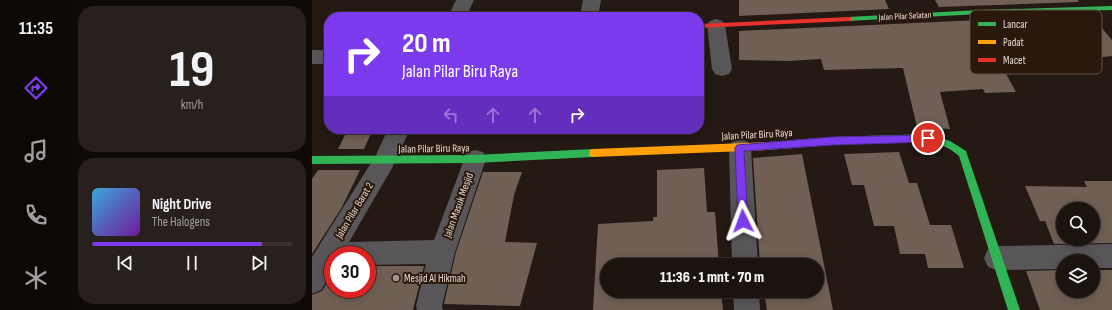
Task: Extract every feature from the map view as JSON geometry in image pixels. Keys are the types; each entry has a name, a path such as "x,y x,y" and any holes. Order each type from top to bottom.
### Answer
{"street":[{"path":"459,12 464,0"},
{"path":"591,12 592,0"},
{"name":"Jalan Pilar Selatan","path":"1046,10 1112,8"},
{"name":"Jalan Pilar Selatan","path":"708,26 970,13"},
{"path":"708,26 722,68"},
{"path":"312,57 324,57"},
{"path":"384,160 397,134"},
{"name":"Jalan Pilar Biru Raya","path":"312,160 475,159 661,150 740,148 832,141 928,138 943,140 953,145 963,154 1014,310"},
{"path":"740,148 745,258"},
{"name":"Jalan Masuk Mesjid","path":"430,310 429,306 442,252 475,159"},
{"name":"Jalan Pilar Barat 2","path":"332,246 384,160"},
{"path":"376,253 442,252"},
{"path":"997,258 1112,256"},
{"name":"Jalan Pilar Barat 2","path":"312,281 324,259"},
{"path":"746,298 747,310"}],"building":[{"path":"739,0 885,0 889,9 739,16"},
{"path":"935,0 1078,0 1079,2 939,7"},
{"path":"970,20 970,74 1006,74 1016,92 985,93 983,89 940,92 950,129 917,127 903,68 824,70 821,59 788,61 739,60 739,31"},
{"path":"1102,28 1112,40 1112,56 1102,57"},
{"path":"346,134 371,134 364,149 338,149"},
{"path":"899,152 909,183 917,183 930,225 951,225 964,268 928,268 925,254 900,254 894,226 874,226 864,185 852,185 844,154"},
{"path":"802,154 823,258 760,258 753,158"},
{"path":"704,168 707,212 715,212 718,258 600,258 600,298 722,298 723,310 593,310 598,224 653,221 653,217 657,217 657,170"},
{"path":"318,170 360,170 342,207 312,254 312,179"},
{"path":"483,172 522,172 514,195 505,242 537,243 520,306 444,304 456,252"},
{"path":"1084,181 1112,181 1112,243 1100,243 1100,202 1056,202 1056,244 1054,244 1045,221 1040,221 1025,186 1087,187"},
{"path":"824,265 833,310 767,310 765,298 824,298"},
{"name":"Mesjid Al Hikmah","path":"376,266 424,266 413,310 312,310 312,295 322,291 324,288 324,298 376,298"},
{"path":"1056,270 1056,298 1100,298 1100,270 1112,270 1112,310 1040,310 1026,271"}],"traffic: fast":[{"path":"1046,10 1112,8"},
{"path":"848,19 970,13"},
{"path":"768,146 832,141 929,138 938,140 955,148 963,154 1014,310"},
{"path":"312,160 475,159 593,153"}],"traffic: slow":[{"path":"593,153 768,146"}],"traffic: jam":[{"path":"704,26 848,19"}],"place":[{"name":"Mesjid Al Hikmah","path":"396,278"}],"route":[{"path":"743,221 740,148 832,141 928,138"}]}
